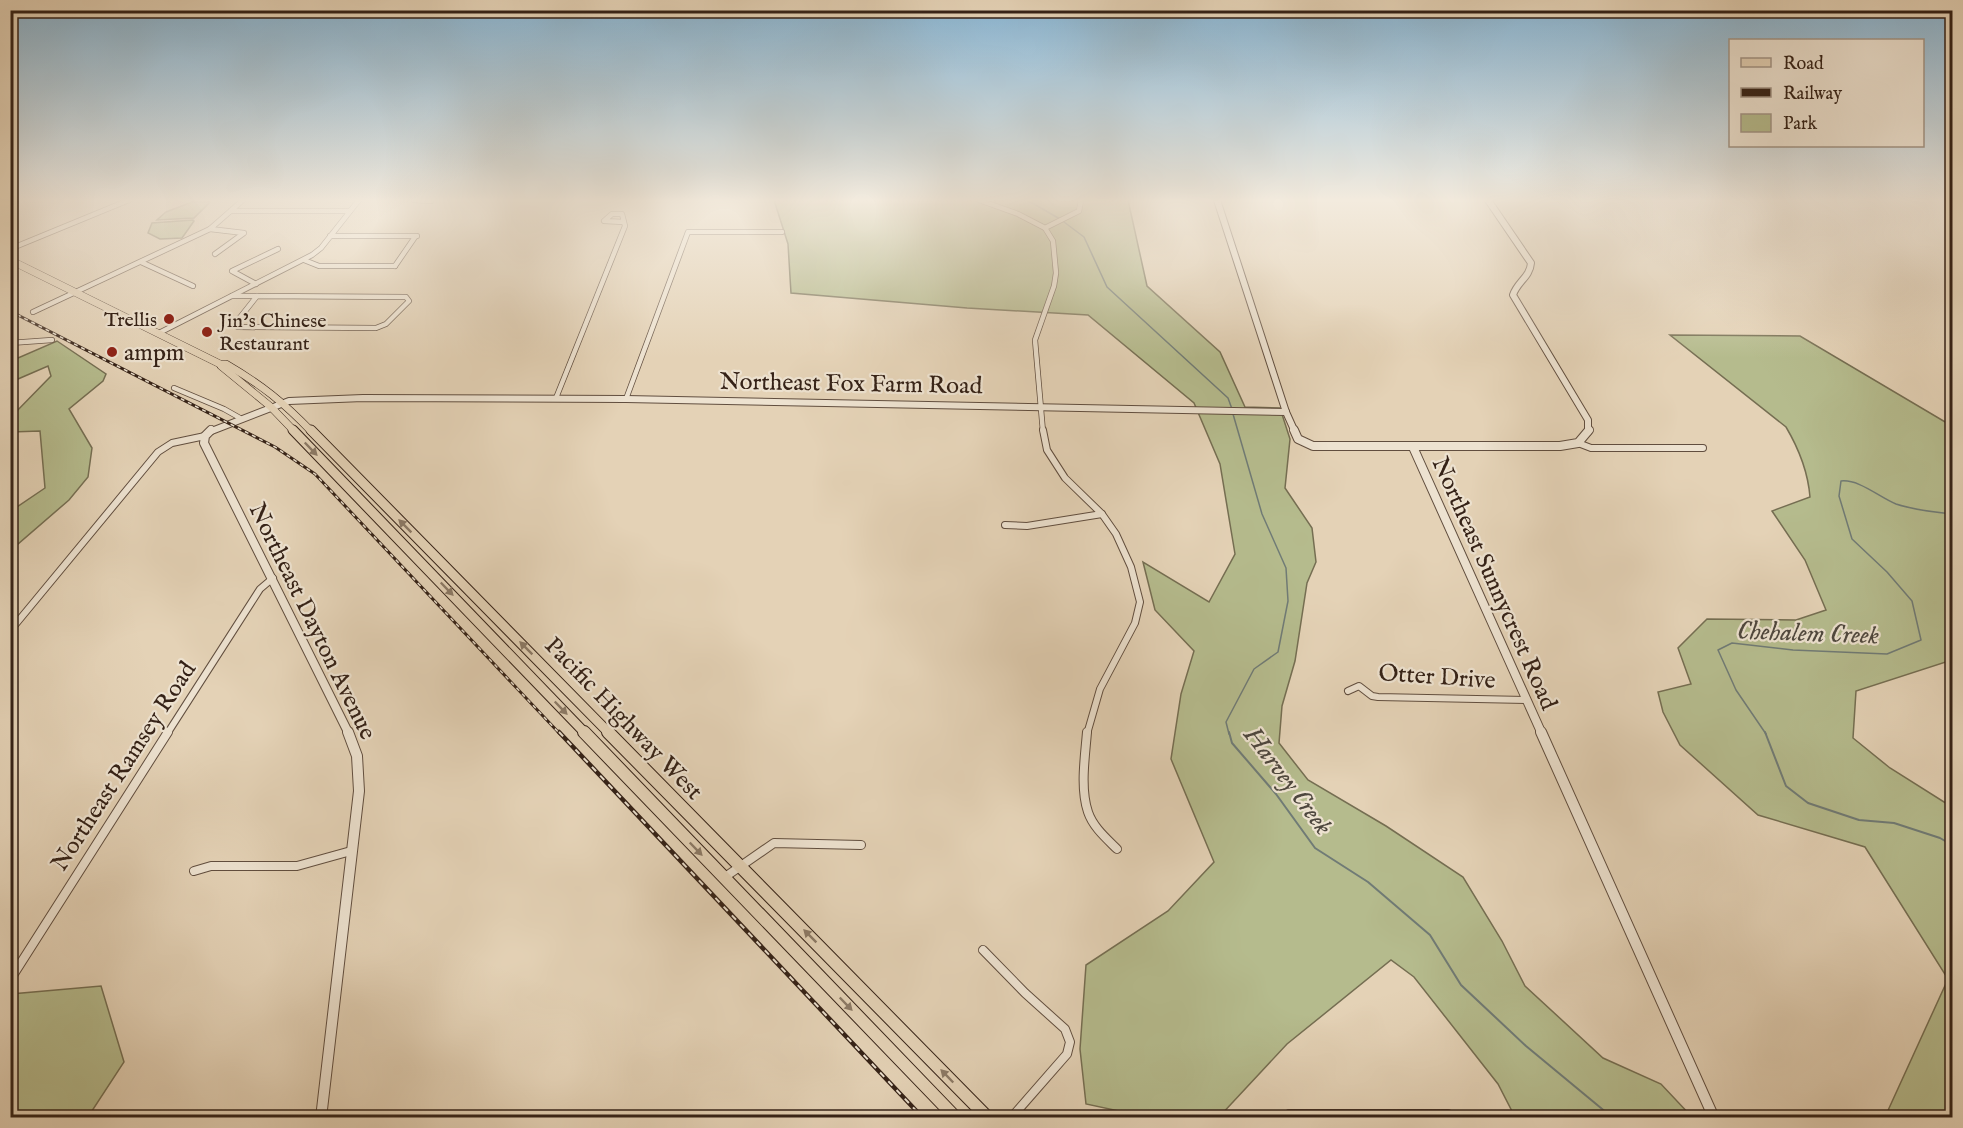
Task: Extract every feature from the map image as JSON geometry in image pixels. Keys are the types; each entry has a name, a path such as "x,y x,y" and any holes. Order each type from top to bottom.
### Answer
{"main road":[{"name":"Pacific Highway West","path":"10,260 220,364 226,364 249,377 283,402 988,1118"},
{"name":"Pacific Highway West","path":"220,364 220,367 255,392 271,407 956,1118"}],"street":[{"path":"33,312 161,253"},
{"path":"256,284 232,271 270,253"},
{"path":"159,333 315,253"},
{"path":"304,260 319,266 395,266 404,253"},
{"path":"556,398 615,253"},
{"path":"626,399 680,253"},
{"path":"1054,253 1056,273 1054,286 1036,336 1044,439 1054,463 1065,478 1102,514 1123,546 1135,578 1140,602 1135,623 1097,698 1087,731 1084,782 1088,812 1098,830 1117,849"},
{"path":"1234,253 1294,434 1308,445 1413,447"},
{"path":"1524,253 1531,263 1529,274 1515,287 1514,300 1588,420 1589,431 1578,443 1591,448 1703,448"},
{"path":"141,262 193,286"},
{"path":"232,296 257,296 406,297 409,301 383,326 238,327 234,325 257,296"},
{"path":"10,343 52,340"},
{"path":"174,388 190,398 220,405 240,418"},
{"name":"Northeast Fox Farm Road","path":"271,407 283,402 298,400 556,398 1286,412"},
{"path":"10,631 158,452 172,443 205,436 218,426 271,407"},
{"name":"Northeast Dayton Avenue","path":"205,436 204,443 208,452 345,724 357,756 359,791 321,1118"},
{"name":"Northeast Sunnycrest Road","path":"1578,443 1560,446 1413,447 1714,1118"},
{"path":"1005,525 1027,526 1102,514"},
{"name":"Northeast Ramsey Road","path":"10,980 260,589 273,578"},
{"name":"Otter Drive","path":"1348,691 1359,686 1372,696 1378,697 1527,700"},
{"path":"724,878 774,843 861,845"},
{"path":"194,871 211,866 297,866 351,851"},
{"path":"983,950 1025,993 1065,1029 1070,1042 1067,1054 1011,1118"},
{"path":"1289,1114 1358,1116 1448,1114"}],"green space":[{"path":"789,253 1140,253 1147,286 1220,352 1245,407 1280,408 1290,439 1285,488 1312,528 1316,562 1307,583 1295,661 1282,706 1279,743 1308,780 1386,826 1463,877 1502,941 1525,986 1603,1058 1661,1084 1692,1117 1515,1117 1498,1084 1414,977 1391,960 1287,1044 1219,1117 1142,1116 1086,1104 1080,1049 1086,965 1168,911 1214,862 1171,759 1181,694 1194,651 1155,610 1143,562 1209,602 1235,554 1220,464 1194,403 1088,315 967,308 791,293"},
{"path":"1670,335 1800,336 1952,426 1952,660 1856,691 1853,738 1890,768 1952,807 1952,1117 1885,1117 1948,979 1865,847 1758,815 1680,745 1663,712 1658,692 1691,684 1678,648 1707,619 1796,620 1826,610 1805,560 1772,511 1810,497 1802,461 1786,427"},
{"path":"57,341 106,374 103,381 69,409 92,448 88,477 69,500 11,550 11,511 45,488 40,431 11,432 11,417 51,376 48,366 11,382 11,361"},
{"path":"101,986 124,1062 88,1117 11,1117 11,994"}],"waterway":[{"name":"Harvey Creek","path":"1091,253 1107,287 1228,398 1232,409"},
{"name":"Harvey Creek","path":"1229,734 1226,722 1254,669 1278,652 1288,601 1286,568 1262,514 1233,414"},
{"name":"Chehalem Creek","path":"1765,733 1736,690 1718,650 1732,643 1793,650 1887,654 1921,640 1912,601 1887,572 1852,539 1839,496 1841,481 1855,483 1896,504 1952,514"},
{"name":"Harvey Creek","path":"1229,732 1232,743 1276,794 1315,848 1368,882 1430,935 1461,985 1526,1046 1613,1118"},
{"name":"Chehalem Creek","path":"1765,733 1786,786 1808,803 1859,820 1894,823 1940,838 1952,845"}],"railway":[{"path":"10,311 275,447 315,474 560,734"},
{"path":"559,732 923,1118"}],"place":[{"name":"Trellis","path":"169,319"},
{"name":"Jin’s Chinese Restaurant","path":"207,332"},
{"name":"ampm","path":"112,352"}]}
